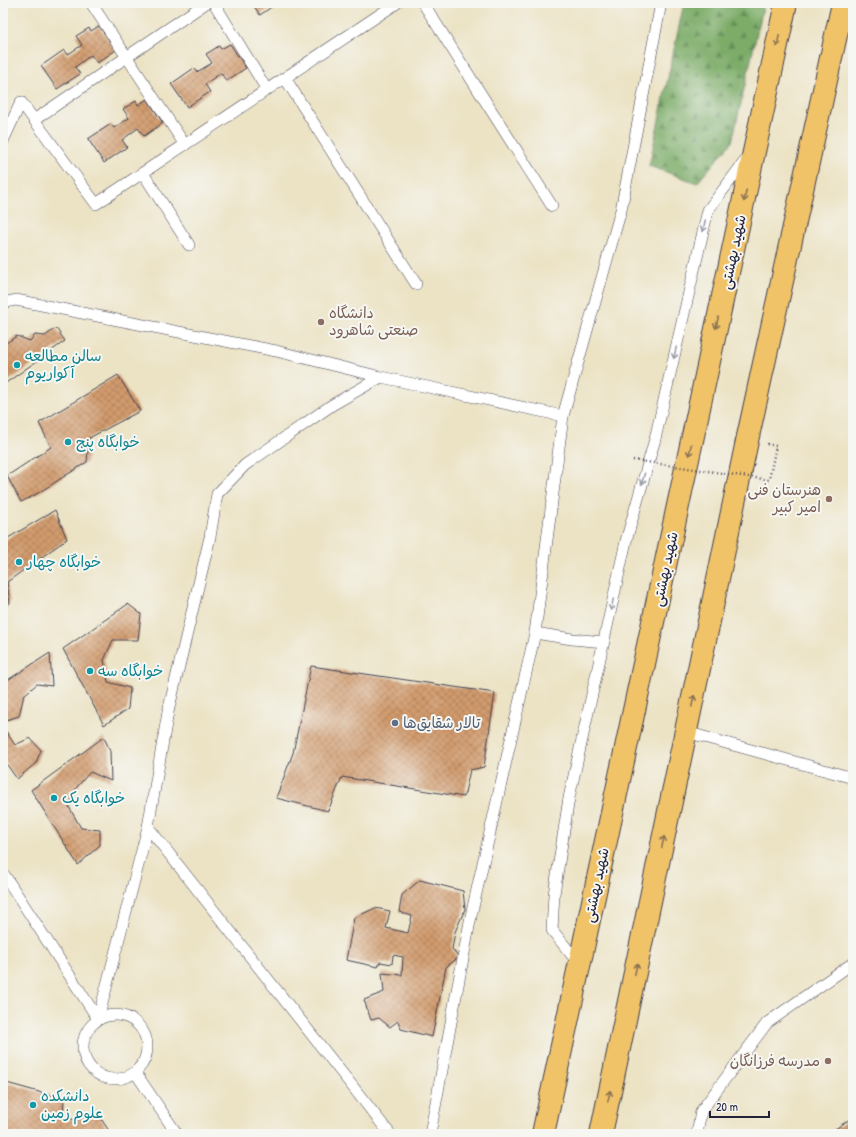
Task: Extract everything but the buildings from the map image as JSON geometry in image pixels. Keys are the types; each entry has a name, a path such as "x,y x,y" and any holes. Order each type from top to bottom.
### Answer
{"highway":[{"name":"شهید بهشتی","path":"542,1134 786,3"},
{"path":"601,1134 843,3"}],"lane":[{"path":"91,3 185,145"},
{"path":"34,120 206,3"},
{"path":"214,3 267,90"},
{"path":"3,141 21,102 96,204 397,3"},
{"path":"423,3 552,206"},
{"path":"430,1134 471,916 535,633 563,416 621,210 661,3"},
{"path":"285,78 416,284"},
{"path":"579,964 552,930 554,894 569,798 626,541 654,439 708,210 755,147"},
{"path":"143,173 189,245"},
{"path":"3,303 16,300 24,301 276,351 563,416"},
{"path":"98,1019 148,827 168,712 210,537 217,494 245,465 332,405 381,376"},
{"path":"535,633 604,642"},
{"path":"686,732 853,778"},
{"path":"148,827 390,1134"},
{"path":"3,872 98,1019"},
{"path":"697,1134 701,1111 767,1023 853,963"},
{"path":"108,1015 119,1015 130,1018 138,1024 144,1033 148,1044 145,1059 135,1072 126,1077 116,1079 105,1078 96,1073 89,1065 84,1056 83,1046 85,1035 90,1026 98,1019 108,1015"},
{"path":"135,1072 177,1134"}],"path":[{"path":"633,460 769,480 776,446"}],"green space":[{"path":"684,3 764,3 732,142 697,183 649,166"}],"place":[{"name":"دانشگاه صنعتی شاهرود","path":"321,322"},
{"name":"سالن مطالعه آکواریوم","path":"17,365"},
{"name":"خوابگاه پنج","path":"68,442"},
{"name":"هنرستان فنی امیر کبیر","path":"829,499"},
{"name":"خوابگاه چهار","path":"19,562"},
{"name":"خوابگاه سه","path":"90,671"},
{"name":"تالار شقایق‌‌ها","path":"395,723"},
{"name":"خوابگاه یک","path":"54,798"},
{"name":"مدرسه فرزانگان","path":"828,1061"},
{"name":"دانشکده علوم زمین","path":"33,1105"}]}
